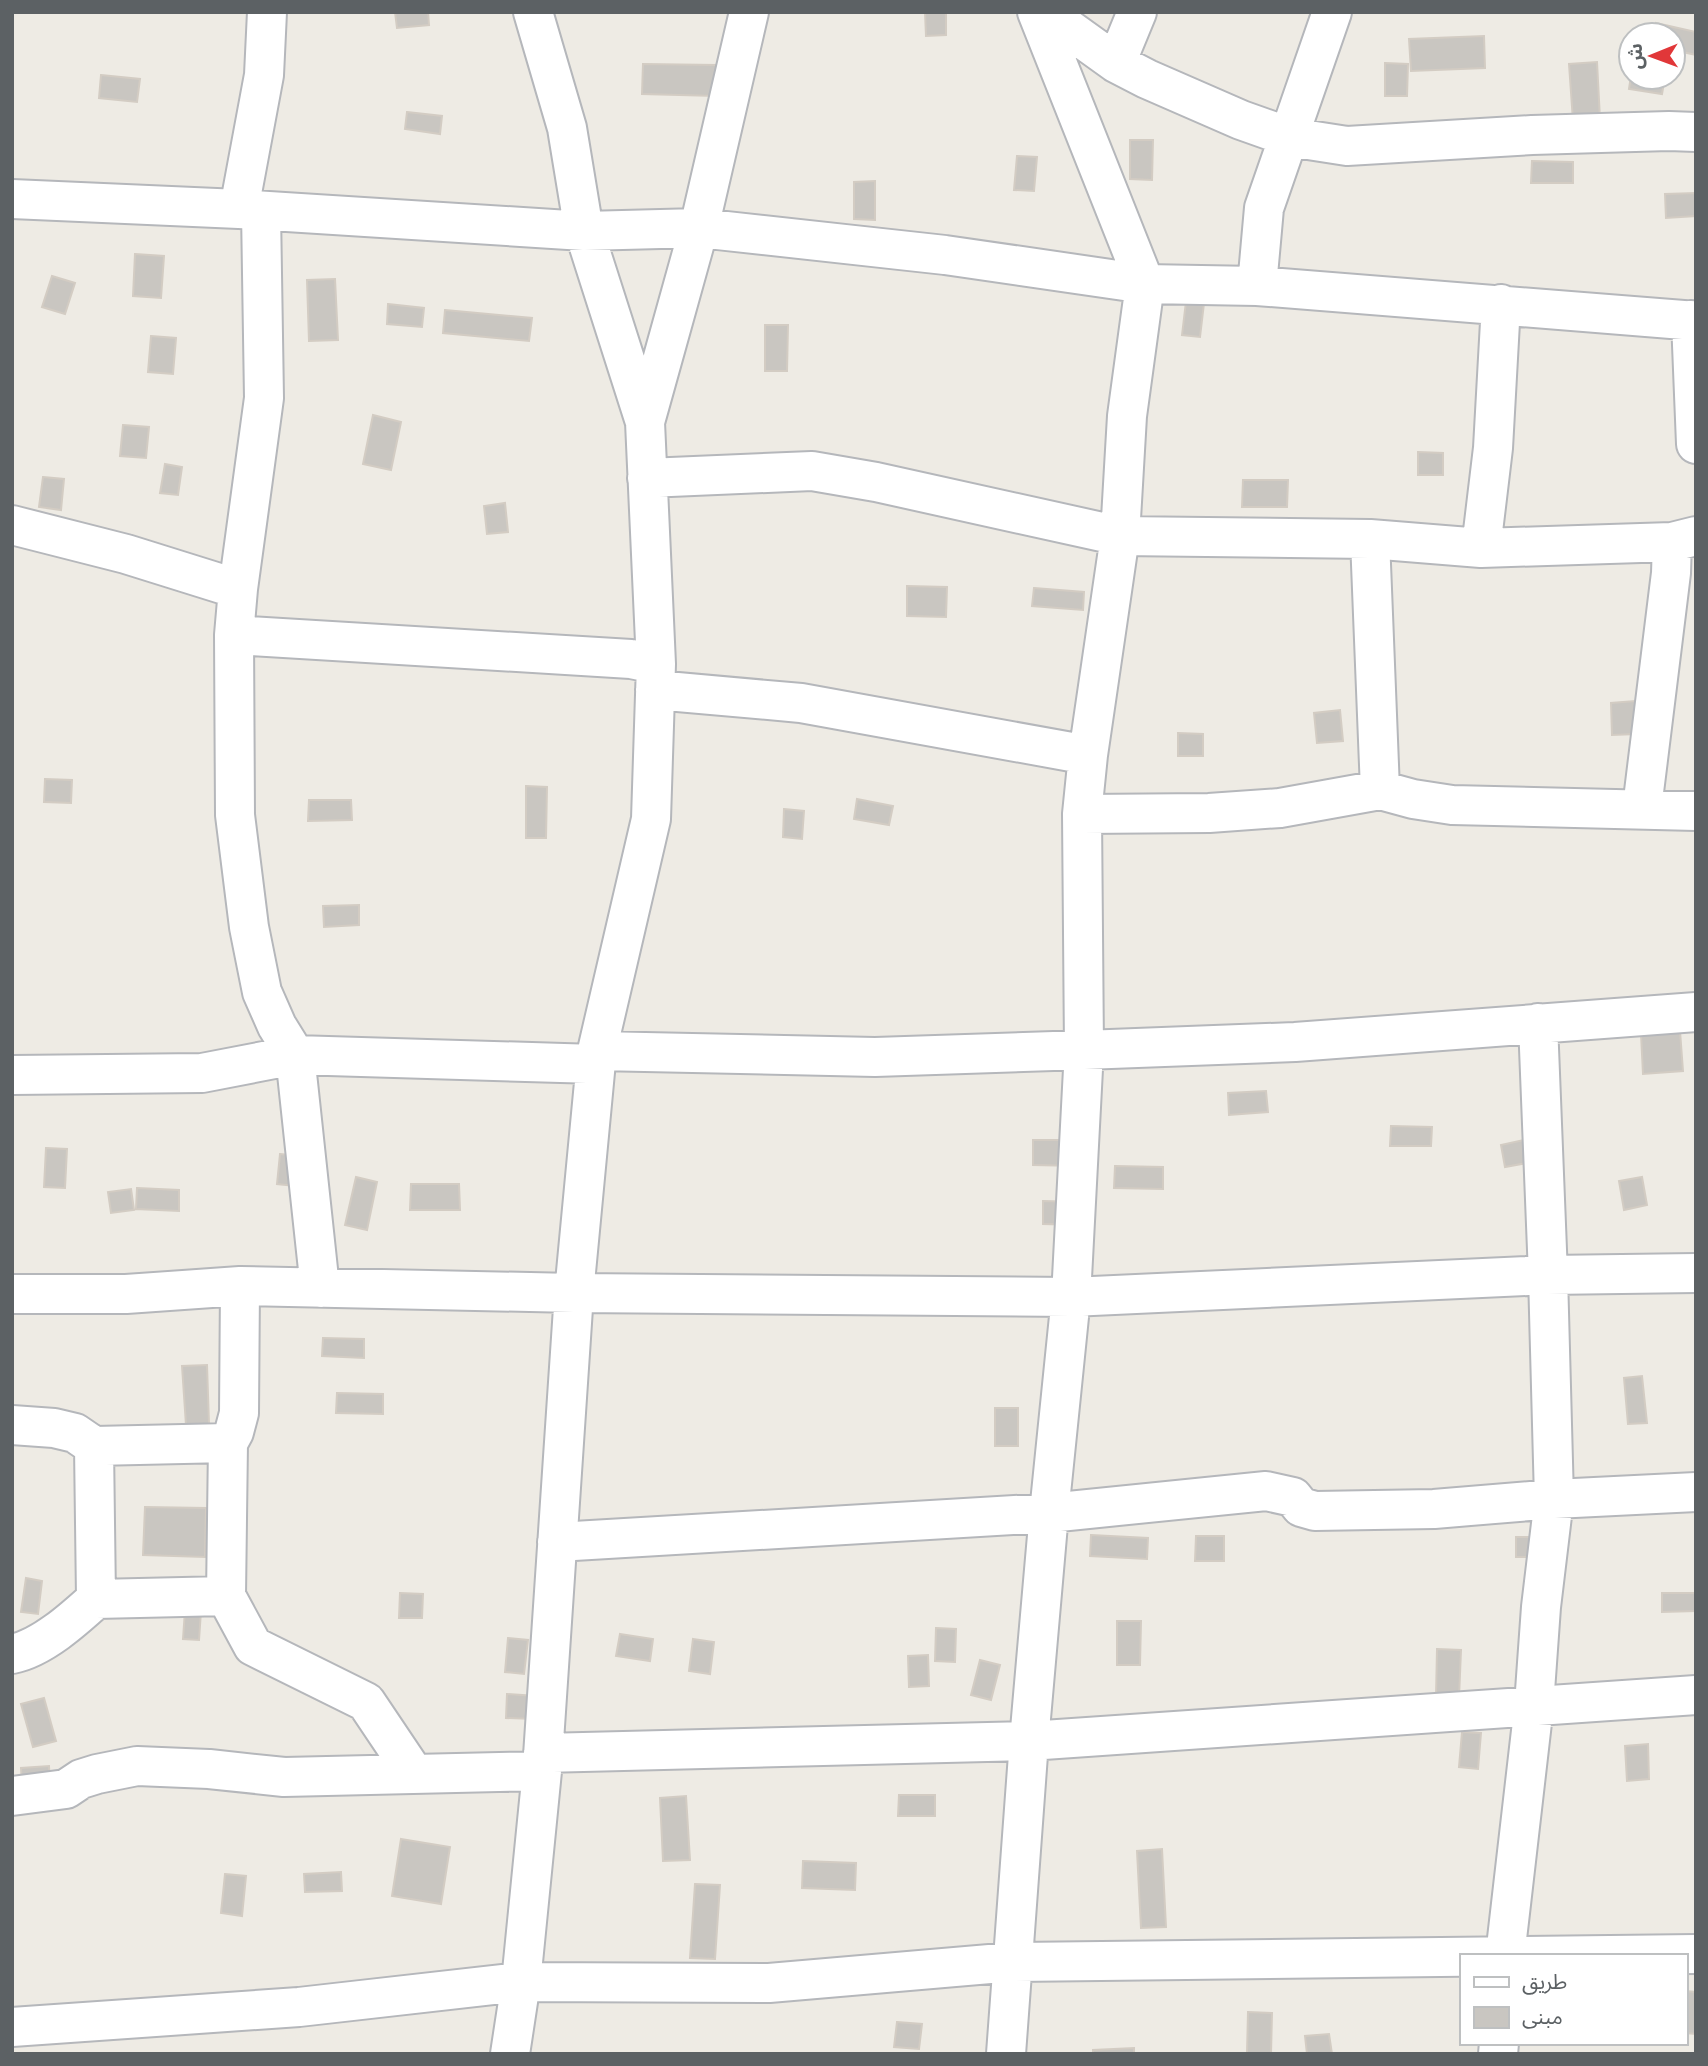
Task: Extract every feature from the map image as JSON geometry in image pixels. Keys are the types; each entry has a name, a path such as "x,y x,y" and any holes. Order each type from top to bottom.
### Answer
{"street":[{"path":"267,12 264,75 250,210 264,398 234,635 235,815 249,927 262,992 277,1027 295,1055 320,1288"},
{"path":"510,2054 521,1982 542,1762 574,1293 597,1057 651,819 655,677 645,422 584,231 567,128 533,12"},
{"path":"645,422 699,228 749,12"},
{"path":"1006,2054 1029,1741 1071,1297 1084,1050 1082,814 1120,536 1127,416 1145,284 1037,12"},
{"path":"1045,12 1116,62 1241,120 1289,137 1347,146 1532,135 1696,132"},
{"path":"1116,62 1138,12"},
{"path":"1257,286 1264,208 1332,12"},
{"path":"12,199 250,210 584,231 699,228 945,255 1145,284 1257,286 1693,321 1696,444"},
{"path":"1481,548 1493,449 1501,304"},
{"path":"647,478 812,471 876,482 1120,536 1370,539 1481,548 1684,555 1642,808"},
{"path":"12,525 126,554 238,589"},
{"path":"1370,539 1380,790"},
{"path":"234,635 631,659 655,677 1088,755"},
{"path":"1082,814 1209,813 1280,808 1380,790 1452,805 1696,811"},
{"path":"12,1074 202,1073 295,1055 875,1057 1084,1050 1296,1042 1696,1012"},
{"path":"1505,1954 1534,1705 1553,1499 1538,1023"},
{"path":"12,1294 126,1294 240,1286 574,1293 1071,1297 1548,1275 1696,1273"},
{"path":"240,1286 239,1413 228,1443 226,1596 253,1646 366,1702 413,1772"},
{"path":"12,1425 54,1428 75,1433 94,1446 228,1443"},
{"path":"94,1446 96,1599"},
{"path":"557,1542 1049,1513 1266,1491 1293,1497 1301,1507 1315,1511 1434,1509 1553,1499 1696,1492"},
{"path":"12,1654 23,1652 63,1629 96,1599 226,1596"},
{"path":"12,1796 66,1789 81,1779 137,1766 209,1769 284,1777 413,1772 542,1762 1029,1741 1696,1695"},
{"path":"12,2027 299,2007 521,1982 769,1983 1013,1962 1460,1956"}],"building":[{"path":"395,12 428,12 429,25 397,28"},
{"path":"925,12 946,12 946,35 926,36"},
{"path":"1687,30 1696,32 1696,55 1687,53"},
{"path":"1484,36 1485,68 1411,71 1409,39"},
{"path":"1597,62 1600,119 1573,121 1569,64"},
{"path":"1385,63 1408,64 1407,96 1385,96"},
{"path":"643,64 717,65 716,96 642,94"},
{"path":"101,75 140,79 137,102 99,98"},
{"path":"407,112 442,116 440,134 405,129"},
{"path":"1130,140 1153,140 1152,180 1130,179"},
{"path":"1017,156 1037,157 1034,191 1014,190"},
{"path":"1532,161 1573,162 1573,183 1531,183"},
{"path":"875,181 875,220 854,219 854,182"},
{"path":"1696,193 1696,216 1666,218 1665,194"},
{"path":"135,254 164,256 161,298 133,296"},
{"path":"52,276 75,283 65,314 42,307"},
{"path":"335,279 338,340 309,341 307,280"},
{"path":"1187,293 1205,295 1200,337 1182,335"},
{"path":"388,304 424,308 422,327 387,324"},
{"path":"445,310 532,318 529,341 443,333"},
{"path":"765,325 788,325 787,371 765,371"},
{"path":"151,336 176,338 173,374 148,372"},
{"path":"373,415 401,422 391,470 363,464"},
{"path":"123,425 149,427 146,458 120,456"},
{"path":"1418,452 1443,453 1443,475 1418,475"},
{"path":"165,464 182,467 178,495 160,493"},
{"path":"43,477 64,479 61,510 39,507"},
{"path":"1243,480 1288,480 1287,507 1242,507"},
{"path":"505,503 508,532 487,534 484,506"},
{"path":"907,586 947,587 946,617 907,616"},
{"path":"1034,588 1084,592 1083,610 1032,606"},
{"path":"1635,701 1637,734 1612,735 1611,703"},
{"path":"1340,710 1343,741 1317,743 1314,713"},
{"path":"1178,733 1203,734 1203,756 1178,756"},
{"path":"45,779 72,780 71,803 44,802"},
{"path":"526,786 547,787 546,838 526,838"},
{"path":"857,799 893,806 889,825 854,819"},
{"path":"309,800 351,800 352,820 308,821"},
{"path":"784,809 804,811 802,839 783,837"},
{"path":"359,905 359,925 324,927 323,906"},
{"path":"1680,1031 1683,1071 1643,1074 1641,1034"},
{"path":"1266,1091 1268,1112 1229,1115 1228,1093"},
{"path":"1391,1126 1432,1127 1431,1146 1390,1146"},
{"path":"1538,1137 1543,1160 1505,1167 1501,1145"},
{"path":"1033,1140 1079,1140 1079,1166 1033,1165"},
{"path":"46,1148 67,1149 65,1188 44,1187"},
{"path":"280,1154 298,1156 295,1186 277,1184"},
{"path":"1115,1166 1163,1167 1163,1189 1114,1188"},
{"path":"356,1177 377,1182 367,1230 345,1225"},
{"path":"1642,1177 1647,1205 1624,1210 1619,1181"},
{"path":"411,1184 459,1184 460,1210 410,1210"},
{"path":"137,1188 179,1190 179,1211 136,1209"},
{"path":"131,1189 134,1210 111,1213 108,1192"},
{"path":"1043,1201 1081,1202 1080,1225 1043,1224"},
{"path":"323,1338 364,1339 364,1358 322,1356"},
{"path":"207,1365 209,1424 186,1425 182,1366"},
{"path":"1642,1376 1647,1423 1628,1424 1624,1378"},
{"path":"337,1393 383,1394 383,1414 336,1413"},
{"path":"995,1408 1018,1408 1018,1446 995,1446"},
{"path":"145,1507 206,1508 205,1557 143,1555"},
{"path":"1091,1535 1148,1538 1147,1559 1090,1556"},
{"path":"1196,1536 1224,1536 1224,1561 1195,1561"},
{"path":"1516,1537 1557,1537 1557,1557 1516,1557"},
{"path":"26,1578 42,1581 38,1614 21,1612"},
{"path":"400,1593 423,1594 422,1618 399,1618"},
{"path":"1662,1593 1696,1593 1696,1611 1662,1612"},
{"path":"185,1610 201,1611 199,1640 183,1639"},
{"path":"1117,1621 1141,1621 1140,1665 1117,1665"},
{"path":"936,1628 956,1629 955,1662 935,1661"},
{"path":"620,1634 653,1639 650,1661 616,1656"},
{"path":"508,1638 528,1640 524,1674 505,1672"},
{"path":"693,1639 714,1642 710,1674 689,1671"},
{"path":"1437,1649 1461,1650 1459,1698 1436,1697"},
{"path":"928,1655 929,1686 909,1687 908,1656"},
{"path":"980,1660 1000,1665 991,1700 971,1695"},
{"path":"507,1694 536,1696 535,1719 506,1718"},
{"path":"44,1698 56,1741 33,1747 21,1704"},
{"path":"1462,1732 1481,1733 1478,1769 1459,1767"},
{"path":"1648,1744 1649,1779 1627,1781 1625,1746"},
{"path":"49,1766 50,1784 22,1785 21,1768"},
{"path":"899,1795 935,1795 935,1816 898,1816"},
{"path":"686,1796 690,1860 663,1861 660,1798"},
{"path":"401,1839 450,1847 441,1904 392,1896"},
{"path":"1162,1849 1166,1927 1141,1928 1137,1851"},
{"path":"803,1861 856,1863 855,1890 802,1888"},
{"path":"341,1872 342,1891 305,1892 304,1874"},
{"path":"225,1874 246,1876 242,1916 221,1913"},
{"path":"695,1884 720,1885 715,1959 690,1958"},
{"path":"1687,1991 1696,1992 1696,2034 1687,2033"},
{"path":"1248,2012 1272,2013 1271,2054 1247,2054"},
{"path":"897,2022 922,2024 919,2049 894,2047"},
{"path":"1329,2034 1332,2054 1307,2054 1305,2036"},
{"path":"1134,2048 1134,2054 1093,2054 1093,2050"}]}
